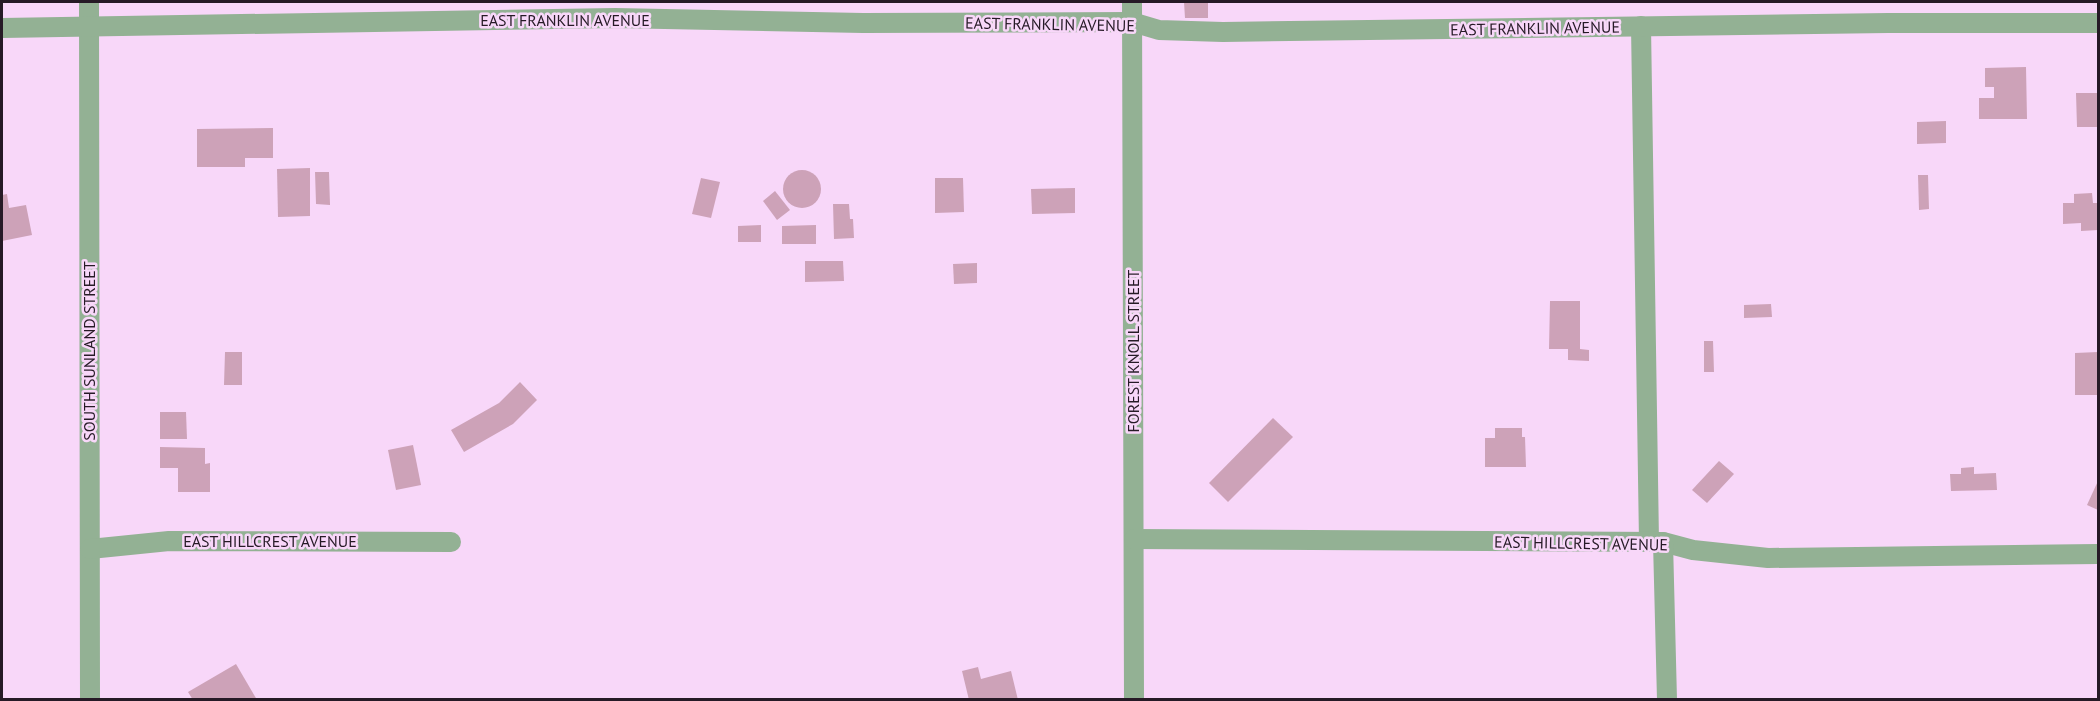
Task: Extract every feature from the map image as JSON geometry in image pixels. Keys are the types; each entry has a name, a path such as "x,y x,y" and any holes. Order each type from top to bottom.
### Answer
{"street":[{"name":"SOUTH SUNLAND STREET","path":"89,2 90,699"},
{"name":"FOREST KNOLL STREET","path":"1132,2 1134,699"},
{"name":"EAST FRANKLIN AVENUE","path":"2,28 615,10 863,23 1132,22 1159,30 1223,32 1888,22 2098,22"},
{"path":"1641,26 1656,542 1667,699"},
{"name":"EAST HILLCREST AVENUE","path":"1134,539 1656,542 1693,550 1768,558 2098,554"},
{"name":"EAST HILLCREST AVENUE","path":"90,549 169,541 451,542"}],"building":[{"path":"1184,2 1208,2 1208,18 1185,18"},
{"path":"2026,67 2027,119 1979,119 1979,98 1994,98 1994,87 1985,87 1985,68"},
{"path":"2076,93 2098,93 2098,127 2077,127"},
{"path":"1946,121 1946,143 1917,144 1917,122"},
{"path":"273,128 273,158 245,158 245,167 197,167 197,129"},
{"path":"310,168 310,216 278,217 277,169"},
{"path":"802,170 816,175 821,189 816,203 802,208 788,203 783,189 788,175"},
{"path":"315,172 329,172 330,205 316,204"},
{"path":"1918,175 1928,175 1929,209 1919,210"},
{"path":"701,178 720,182 711,218 692,214"},
{"path":"935,178 963,178 964,212 935,213"},
{"path":"1075,188 1075,213 1032,214 1031,189"},
{"path":"775,191 790,210 777,220 763,201"},
{"path":"2092,193 2093,203 2098,203 2098,230 2081,231 2081,223 2063,224 2063,203 2074,203 2074,194"},
{"path":"7,194 9,208 26,205 32,235 2,241 2,195"},
{"path":"833,204 849,204 854,238 834,239"},
{"path":"761,225 761,242 738,242 738,226"},
{"path":"816,225 816,244 782,244 782,226"},
{"path":"805,261 843,261 844,281 805,282"},
{"path":"977,263 977,283 954,284 953,264"},
{"path":"1550,301 1580,301 1580,349 1589,350 1589,361 1568,360 1568,349 1549,349"},
{"path":"1771,304 1772,317 1744,318 1744,305"},
{"path":"1704,341 1713,341 1714,372 1704,372"},
{"path":"225,352 242,352 242,385 224,385"},
{"path":"2098,352 2098,395 2075,395 2075,353"},
{"path":"520,382 537,400 513,424 464,452 451,430 499,403"},
{"path":"160,412 186,412 187,439 160,439"},
{"path":"1273,418 1293,437 1228,502 1209,483"},
{"path":"1495,428 1522,428 1522,437 1525,437 1526,467 1485,467 1485,438 1495,438"},
{"path":"413,445 421,485 396,490 388,450"},
{"path":"160,447 205,448 205,464 210,463 210,492 178,492 178,468 160,468"},
{"path":"1719,461 1734,474 1707,503 1692,490"},
{"path":"1974,467 1974,474 1996,473 1997,490 1951,491 1950,474 1961,474 1961,468"},
{"path":"2098,481 2098,510 2087,505"},
{"path":"236,664 257,700 193,700 188,692"},
{"path":"978,667 981,679 1011,671 1018,700 969,700 962,671"}]}
